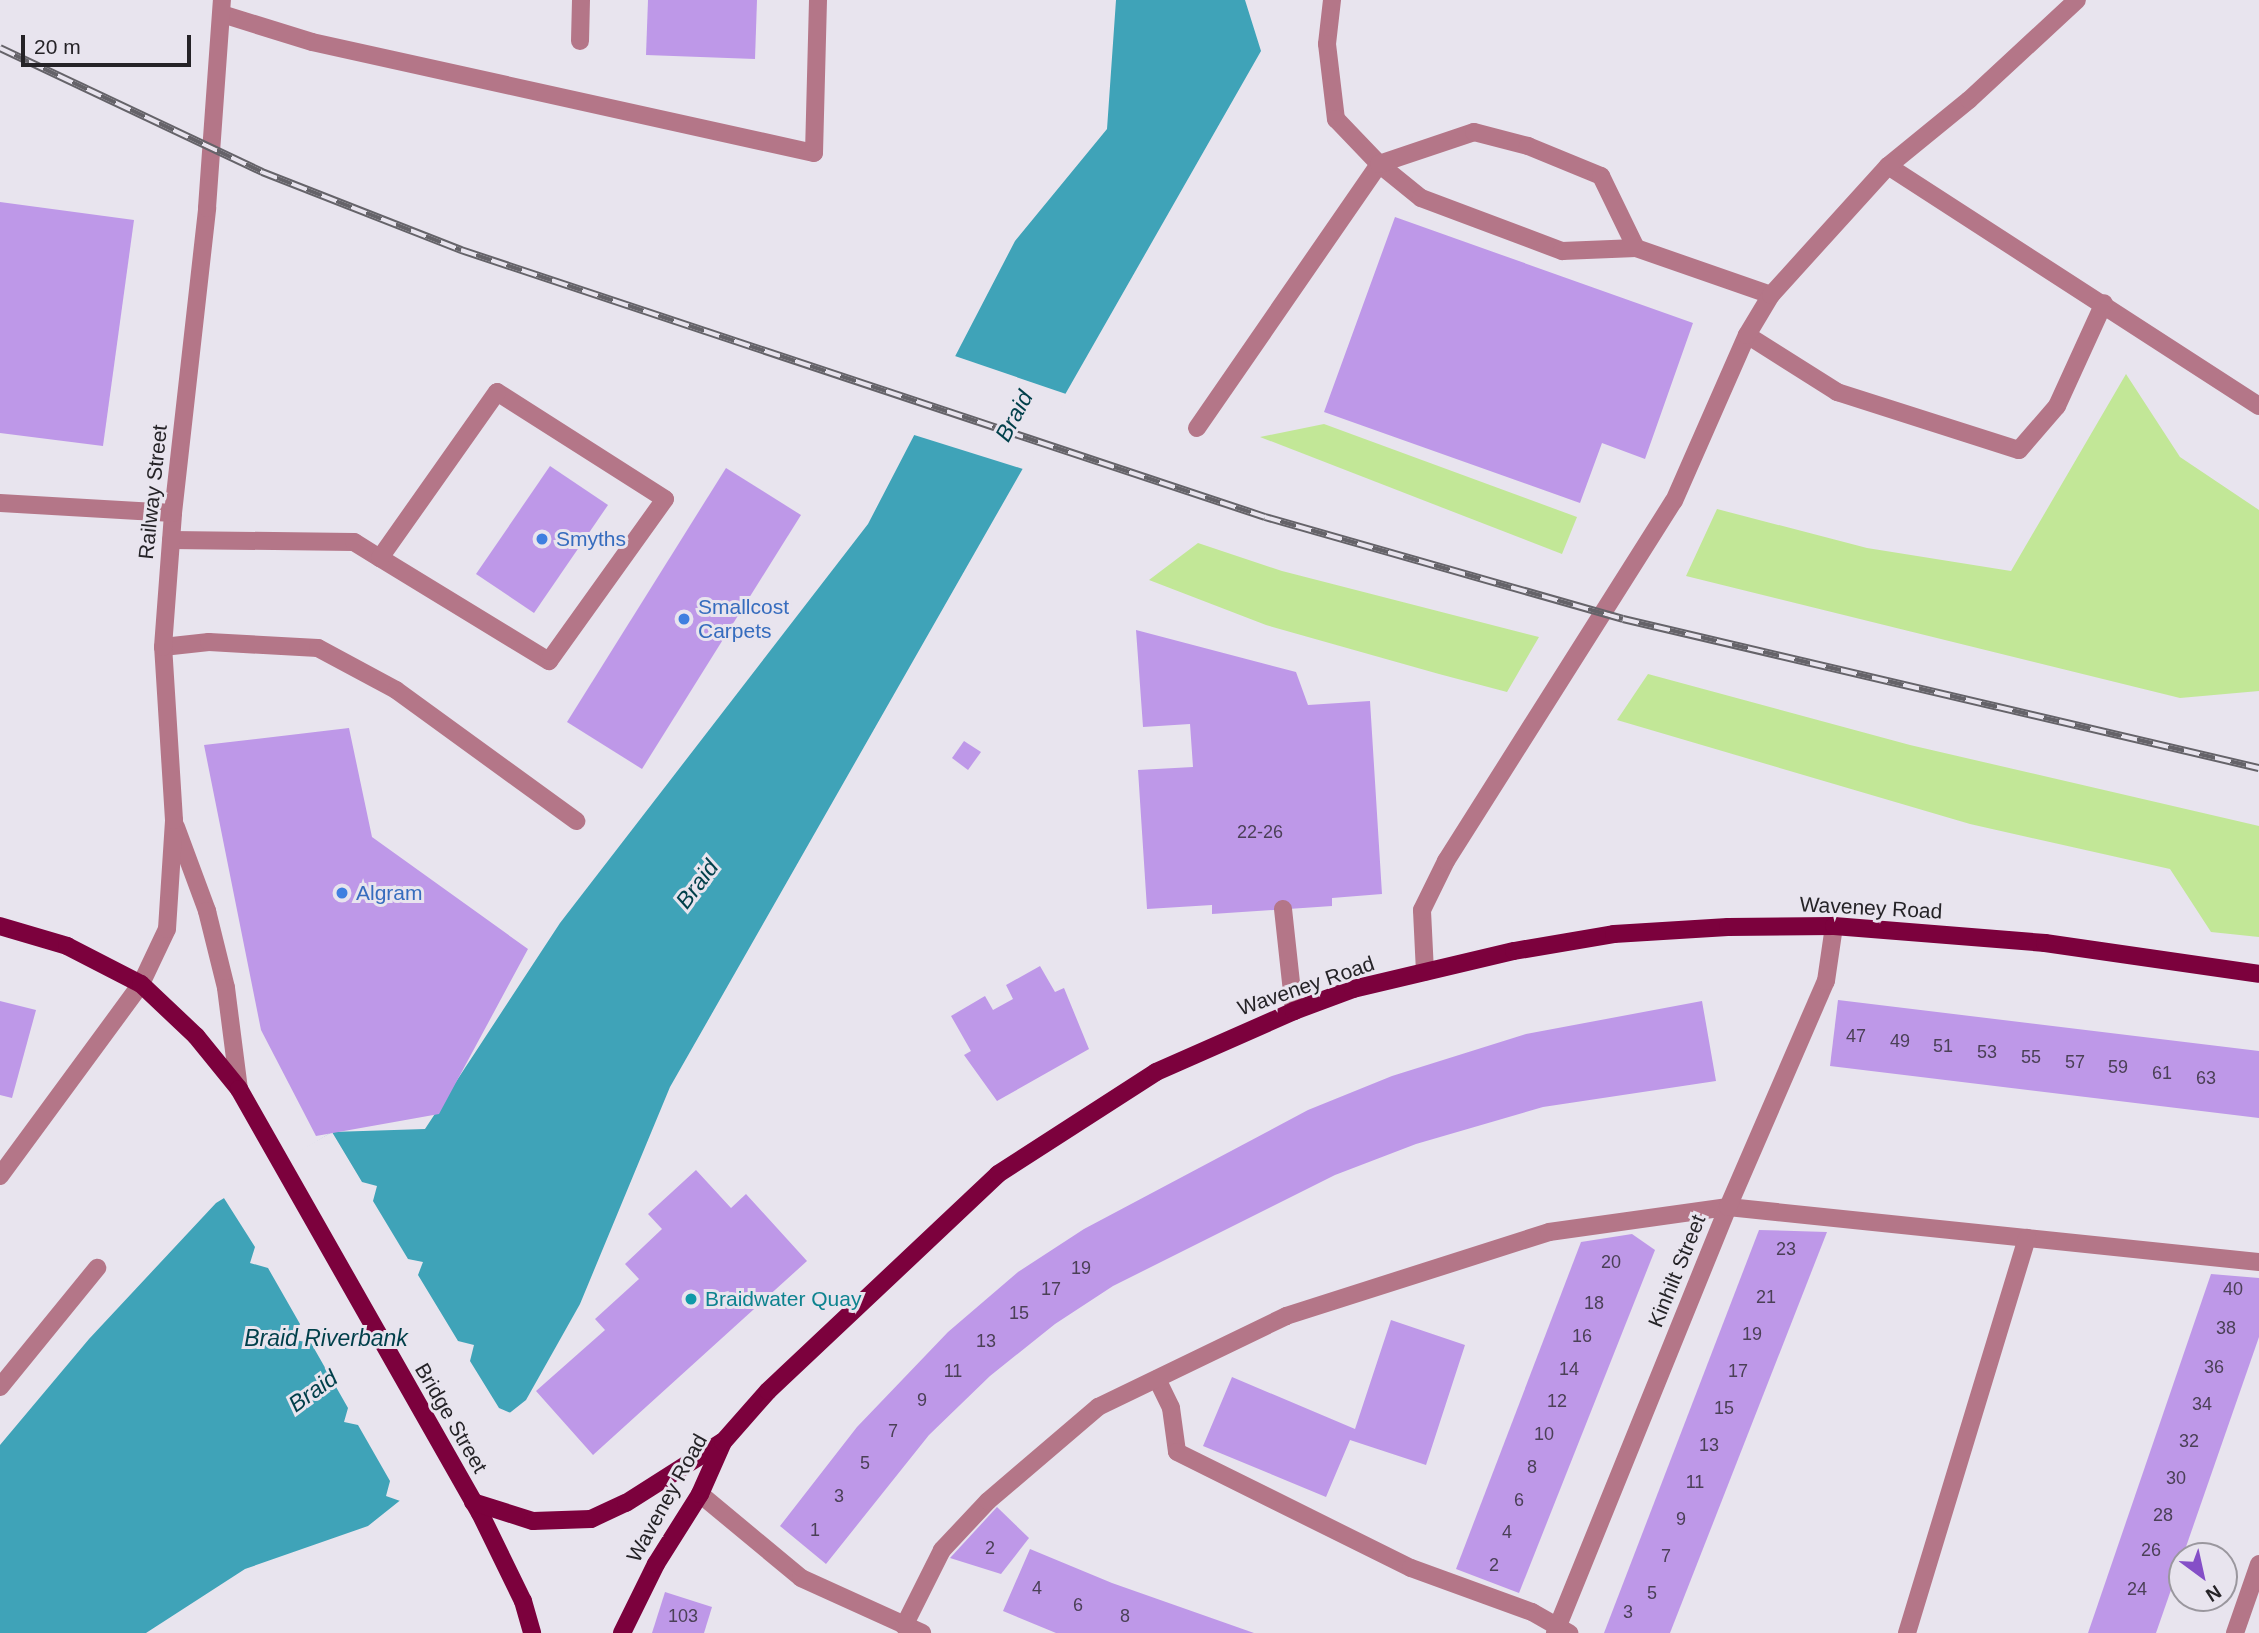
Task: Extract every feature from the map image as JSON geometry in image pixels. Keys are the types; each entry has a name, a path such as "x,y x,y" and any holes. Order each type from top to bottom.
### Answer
{"main road":[{"name":"Bridge Street","path":"0,926 67,946 141,984 196,1036 239,1089 276,1159 473,1502 523,1601 532,1633"},
{"name":"Waveney Road","path":"622,1633 656,1564 700,1494 723,1442 768,1391 998,1174 1156,1072 1294,1011 1353,989 1614,934 1834,926 2045,943 2259,974"},
{"path":"473,1502 533,1521 591,1519 626,1503 723,1442"}],"street":[{"path":"580,41 581,0"},
{"path":"222,7 312,42 814,153 818,0"},
{"path":"1332,0 1327,44 1336,119 1379,164 1421,198 1562,251 1636,248 1771,295"},
{"path":"1424,972 1422,910 1447,861 1674,500 1747,334 1771,295 1888,166 1969,100 2077,0"},
{"name":"Railway Street","path":"0,1176 141,984 167,929 174,820 163,647 170,540 207,208 222,7"},
{"path":"1197,428 1379,164 1474,132 1528,146 1601,176 1636,248"},
{"path":"1888,166 2104,303 2259,406"},
{"path":"1747,334 1837,392 2019,450 2057,406 2104,303"},
{"path":"170,540 354,542 380,558 549,662 665,499 497,392 380,558"},
{"path":"0,503 173,513"},
{"path":"163,647 209,642 318,648 396,690 576,821"},
{"path":"174,820 207,911 226,988 239,1089"},
{"path":"1283,909 1294,1011"},
{"name":"Kinhilt Street","path":"1560,1631 1728,1207 1826,981 1834,926"},
{"path":"904,1626 942,1550 988,1501 1098,1407 1286,1316 1549,1232 1728,1207 2259,1262"},
{"path":"1906,1633 2027,1238"},
{"path":"3,1376 97,1268"},
{"path":"1157,1379 1171,1408 1177,1452 1411,1568 1532,1612 1560,1631"},
{"path":"700,1494 801,1578 922,1633"},
{"path":"2235,1633 2259,1564"}],"green space":[{"path":"2126,374 2180,457 2259,510 2259,691 2180,698 1686,576 1717,509 1867,548 2011,571"},
{"path":"1324,424 1577,517 1562,554 1260,437"},
{"path":"1198,543 1282,571 1539,637 1507,692 1439,674 1266,625 1149,580"},
{"path":"1648,674 1910,745 2259,826 2259,937 2211,932 2170,869 1970,824 1617,720"}],"water":[{"name":"Braid Riverbank","path":"1116,0 1245,0 1261,51 670,1087 580,1304 526,1400 368,1526 245,1569 146,1633 0,1633 0,1445 89,1339 216,1203 332,1132 425,1129 560,923 868,524 1015,241 1107,129"}],"pier":[{"path":"952,355 1069,395 1026,470 911,434"},
{"path":"332,1132 362,1182 377,1186 373,1201 408,1259 423,1262 418,1275 458,1341 474,1345 470,1361 499,1408 513,1414 403,1502 386,1496 390,1481 358,1425 344,1422 348,1408 311,1343 295,1340 300,1324 268,1268 250,1263 255,1247 222,1195"}],"building":[{"path":"648,0 757,0 755,59 646,55"},
{"path":"0,202 134,220 103,446 0,433"},
{"path":"1395,217 1693,323 1645,459 1602,443 1580,503 1324,412"},
{"name":"Smyths","path":"550,466 608,505 534,613 476,574"},
{"name":"Smallcost Carpets","path":"726,468 801,515 642,769 567,722"},
{"path":"1136,630 1296,672 1308,705 1370,701 1382,894 1332,898 1332,906 1212,914 1212,905 1147,909 1138,770 1193,767 1190,724 1143,727"},
{"name":"Algram","path":"349,728 372,837 528,949 439,1114 316,1136 261,1030 204,745"},
{"path":"964,741 981,752 968,770 952,758"},
{"path":"1040,966 1055,992 1064,988 1089,1049 997,1101 964,1055 971,1051 951,1016 985,996 993,1010 1013,999 1006,985"},
{"path":"1838,1000 2259,1051 2259,1118 1830,1066"},
{"path":"0,1001 36,1010 12,1098 0,1095"},
{"path":"1702,1001 1716,1081 1543,1107 1416,1144 1335,1175 1113,1286 1055,1324 990,1376 929,1435 826,1564 780,1526 857,1427 948,1332 1018,1272 1084,1229 1308,1110 1392,1076 1526,1034"},
{"name":"Braidwater Quay","path":"696,1170 731,1208 746,1194 807,1261 593,1455 536,1391 605,1330 595,1319 639,1279 625,1264 662,1229 648,1214"},
{"path":"1759,1230 1827,1232 1670,1633 1604,1633"},
{"path":"1632,1234 1655,1250 1519,1593 1456,1569 1581,1242"},
{"path":"2211,1274 2259,1278 2259,1337 2188,1542 2168,1542 2168,1599 2156,1633 2088,1633"},
{"path":"1391,1320 1465,1345 1426,1465 1350,1440 1326,1497 1203,1446 1232,1377 1355,1429"},
{"path":"997,1507 1029,1538 1001,1574 950,1558"},
{"path":"1030,1549 1112,1583 1254,1633 1056,1633 1003,1611"},
{"path":"665,1592 712,1607 704,1633 652,1633"}],"railway":[{"path":"0,48 262,172 461,250 1265,517 1623,619 2259,768"}],"place":[{"name":"Smyths","path":"542,539"},
{"name":"Smallcost Carpets","path":"684,619"},
{"name":"Algram","path":"342,893"},
{"name":"Braidwater Quay","path":"691,1299"}],"water label":[{"name":"Braid","path":"1014,416"},
{"name":"Braid","path":"697,884"},
{"name":"Braid","path":"313,1391"}]}
